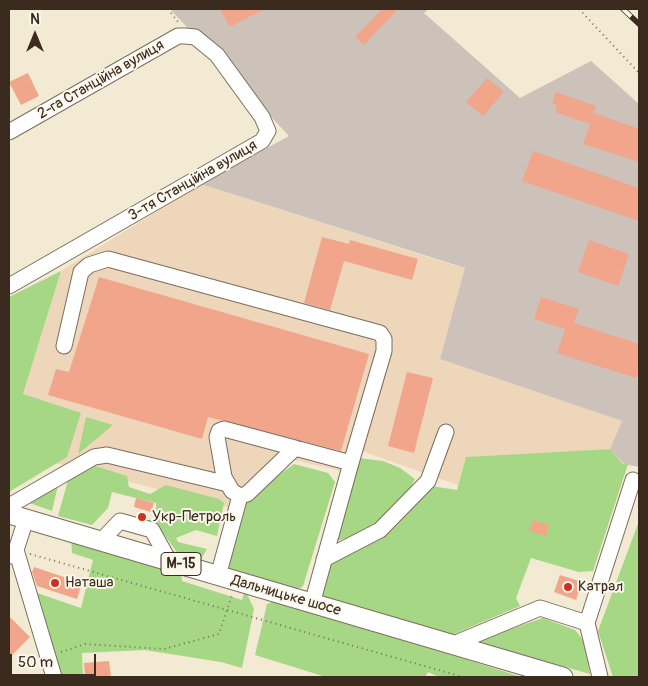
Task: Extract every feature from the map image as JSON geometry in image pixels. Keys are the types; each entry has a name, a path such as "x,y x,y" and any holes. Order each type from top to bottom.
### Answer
{"main road":[{"name":"Дальницьке шосе","path":"17,517 563,677"}],"street":[{"name":"2-га Станційна вулиця","path":"9,132 178,36 195,37"},
{"name":"3-тя Станційна вулиця","path":"9,286 254,146 266,136 267,125 262,117 217,56 195,37"},
{"path":"64,346 82,272 89,265 108,260 380,332 384,339 384,351 312,604"},
{"path":"295,448 247,494 240,496 232,491 224,477 217,437 219,431 224,429 295,448 351,463"},
{"path":"324,558 380,530 428,481 446,432"},
{"path":"9,506 94,457 106,455 228,484"},
{"path":"600,677 586,623 633,480"},
{"path":"227,579 240,496"},
{"path":"17,517 12,553 54,677"},
{"path":"451,644 540,608 586,623"}],"path":[{"path":"579,9 639,73"},
{"path":"12,553 463,677"},
{"path":"47,658 85,644 164,649 219,634 226,611 227,579"}],"shaded area":[{"path":"170,9 429,9 424,13 520,98 591,61 639,104 639,467 624,464 610,449 622,421 440,359 465,268 201,184 289,136"},
{"path":"201,184 466,269 440,359 622,421 610,449 466,457 458,485 359,450 350,473 294,460 231,508 9,451 9,440 61,271"}],"green space":[{"path":"61,271 23,394 81,413 67,457 9,492 9,297"},
{"path":"86,417 113,425 78,454"},
{"path":"610,449 623,464 628,464 593,571 579,572 531,558 516,598 520,606 452,635 326,601 321,593 320,572 340,559 431,486 457,490 466,457"},
{"path":"358,458 383,461 400,468 415,479 408,493 370,532 333,542"},
{"path":"89,464 127,476 129,487 150,494 166,485 219,499 224,503 217,536 196,530 176,538 178,542 207,549 201,559 193,561 179,555 157,525 156,503 112,492 108,508 92,525 58,516 70,473"},
{"path":"294,464 328,473 335,482 303,586 295,591 229,573 225,562 243,501"},
{"path":"60,477 52,511 21,500"},
{"path":"639,521 639,677 613,677 598,631"},
{"path":"71,535 181,568 182,581 242,600 245,590 254,609 242,668 221,662 145,650 82,653 83,677 56,677 31,591 81,608 93,560 72,553"},
{"path":"277,600 521,677 439,677 428,672 425,677 326,677 255,655 267,604"},
{"path":"543,618 575,630 583,640 590,674 475,641"}],"building":[{"path":"220,9 264,9 230,27"},
{"path":"382,9 398,9 364,45 355,37"},
{"path":"28,73 39,96 21,105 9,82"},
{"path":"487,78 504,92 483,116 466,102"},
{"path":"556,92 596,106 594,113 639,129 639,162 583,144 590,124 555,112 557,105 552,103"},
{"path":"533,151 639,188 639,221 522,181"},
{"path":"322,237 349,244 350,240 418,259 412,280 344,261 330,310 304,303"},
{"path":"589,240 629,254 618,286 578,272"},
{"path":"99,277 369,354 341,451 208,417 202,439 48,395 56,369 69,372"},
{"path":"541,297 579,309 574,323 639,344 639,369 636,378 557,353 565,329 534,319"},
{"path":"407,372 433,378 414,453 388,446"},
{"path":"136,498 154,503 151,512 134,507"},
{"path":"533,520 549,525 546,536 529,531"},
{"name":"Наташа","path":"34,567 82,583 77,599 37,586 32,572"},
{"path":"560,575 582,582 576,600 554,592"},
{"path":"9,616 30,637 9,658"},
{"path":"109,661 111,677 85,677 84,663"}],"railway":[{"path":"623,9 639,24"}],"place":[{"name":"Укр-Петроль","path":"142,517"},
{"name":"Наташа","path":"55,583"},
{"name":"Катрал","path":"568,587"}]}
